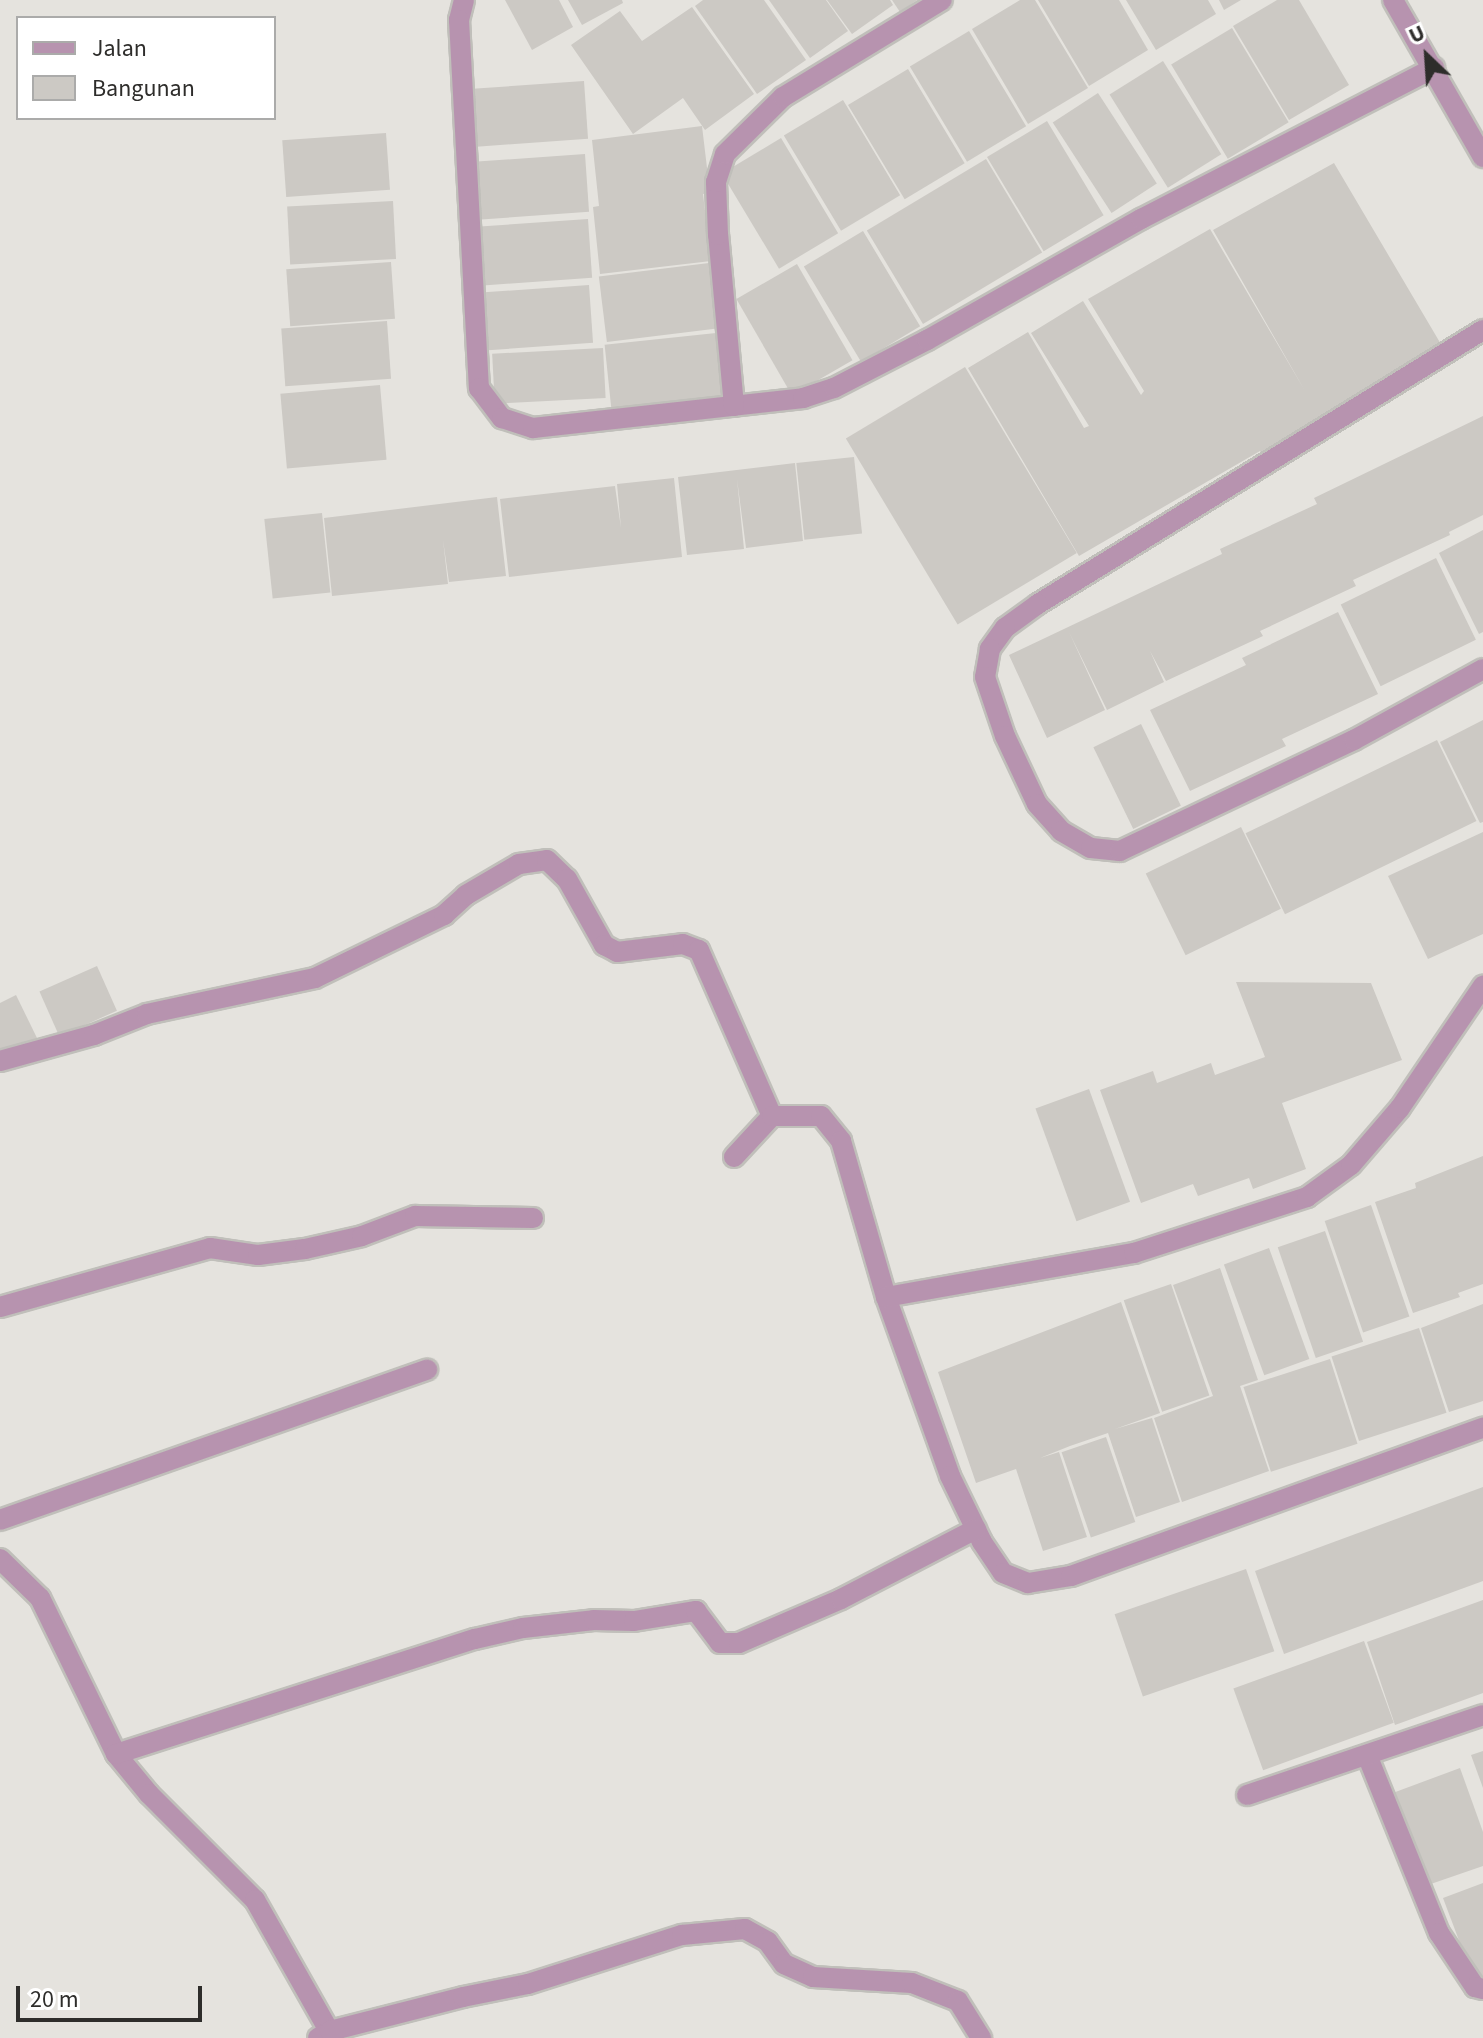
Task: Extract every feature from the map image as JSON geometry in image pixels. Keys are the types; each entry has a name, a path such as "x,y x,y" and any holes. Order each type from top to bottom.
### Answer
{"street":[{"path":"464,0 459,20 479,388 502,418 533,428 803,398 834,388 927,340 1141,219 1434,68"},
{"path":"734,406 716,182 725,154 783,97 942,0"},
{"path":"1393,0 1483,157"},
{"path":"1483,330 1038,604 1005,628 990,649 985,677 1005,736 1037,804 1061,831 1091,848 1120,851 1354,740 1483,669"},
{"path":"0,1061 94,1035 162,1010 315,978 444,915 466,895 519,864 547,860 567,879 604,945 617,952 683,944 699,950 772,1116"},
{"path":"886,1297 1134,1253 1307,1197 1351,1165 1400,1108 1483,986"},
{"path":"734,1157 772,1116 821,1116 841,1141 886,1297 950,1476 976,1529 1003,1573 1028,1583 1071,1576 1483,1428"},
{"path":"0,1307 210,1248 258,1255 305,1249 362,1236 415,1216 533,1218"},
{"path":"0,1520 427,1370"},
{"path":"116,1754 475,1639 523,1628 594,1620 634,1621 696,1611 720,1643 739,1643 841,1599 976,1529"},
{"path":"0,1559 40,1598 116,1754 149,1794 255,1900 327,2036 463,1997 528,1984 682,1935 745,1929 768,1942 784,1964 813,1977 912,1983 958,2001 981,2038"},
{"path":"1247,1795 1483,1715"},
{"path":"1367,1755 1439,1933 1475,1987 1483,1989"}],"building":[{"path":"505,0 559,0 573,27 532,50"},
{"path":"568,0 622,0 623,3 582,25"},
{"path":"703,0 764,0 806,60 757,94 695,6"},
{"path":"769,0 826,0 848,31 810,58"},
{"path":"827,0 890,0 893,5 852,34"},
{"path":"892,0 917,0 900,12"},
{"path":"1020,0 1035,0 1088,88 1028,124 972,29"},
{"path":"1038,0 1119,0 1148,50 1089,86"},
{"path":"1126,0 1208,0 1216,14 1156,50"},
{"path":"1219,0 1241,0 1224,10"},
{"path":"1277,0 1299,0 1349,85 1289,120 1233,26"},
{"path":"692,7 754,94 705,130 683,98 633,134 571,45 620,11 642,41"},
{"path":"1232,28 1289,122 1228,159 1171,65"},
{"path":"969,31 1026,126 967,162 910,67"},
{"path":"1163,61 1221,154 1168,188 1110,94"},
{"path":"908,69 965,163 905,199 848,105"},
{"path":"584,81 588,139 473,147 469,89"},
{"path":"1098,93 1157,184 1112,213 1053,122"},
{"path":"843,100 900,195 841,231 784,136"},
{"path":"1047,121 1104,215 1044,251 987,157"},
{"path":"702,126 710,193 703,194 711,261 600,274 593,207 599,206 592,140"},
{"path":"386,133 390,190 286,197 282,140"},
{"path":"781,138 838,233 779,269 722,174"},
{"path":"585,154 589,212 474,220 470,162"},
{"path":"986,159 1042,252 923,324 867,231"},
{"path":"1334,163 1445,351 1260,451 1079,556 968,368 1028,332 1084,428 1089,426 1031,333 1083,301 1141,395 1144,391 1088,299 1210,229 1305,391 1213,230"},
{"path":"393,201 396,259 290,264 287,207"},
{"path":"588,219 592,278 476,286 472,227"},
{"path":"863,231 920,326 861,362 804,267"},
{"path":"391,262 395,319 290,326 286,269"},
{"path":"709,263 717,329 607,342 599,277"},
{"path":"797,264 852,360 792,395 736,299"},
{"path":"589,285 593,343 477,351 473,293"},
{"path":"387,321 391,379 285,386 281,328"},
{"path":"716,333 723,400 612,411 605,345"},
{"path":"603,348 606,398 495,404 492,354"},
{"path":"965,367 1077,553 958,625 846,439"},
{"path":"380,385 387,460 287,468 280,394"},
{"path":"1483,416 1483,515 1449,532 1450,535 1353,580 1356,586 1260,631 1263,636 1166,681 1150,651 1164,682 1107,710 1069,632 1105,710 1047,738 1009,655 1222,554 1220,549 1317,504 1314,498"},
{"path":"854,457 862,534 804,540 796,463"},
{"path":"795,463 803,541 746,548 737,479 744,549 687,555 678,477"},
{"path":"674,478 682,557 509,577 500,499 615,486 621,528 617,484"},
{"path":"497,497 506,576 449,582 443,540 448,584 332,596 324,518"},
{"path":"322,513 330,593 273,599 264,519"},
{"path":"1483,530 1483,632 1479,634 1439,553"},
{"path":"1436,558 1476,640 1381,686 1341,604"},
{"path":"1338,612 1378,694 1282,739 1286,746 1190,791 1150,710 1246,665 1242,658"},
{"path":"1483,720 1483,822 1480,823 1440,742"},
{"path":"1141,724 1181,806 1133,829 1093,747"},
{"path":"1437,740 1476,821 1285,914 1246,833"},
{"path":"1241,827 1281,909 1186,955 1146,873"},
{"path":"1483,832 1483,934 1428,959 1388,876"},
{"path":"97,966 117,1011 59,1036 39,992"},
{"path":"1236,982 1371,983 1402,1060 1282,1103 1306,1169 1253,1189 1249,1178 1198,1196 1193,1184 1141,1203 1100,1090 1153,1071 1157,1083 1211,1063 1215,1075 1265,1057"},
{"path":"16,995 37,1038 0,1056 0,1003"},
{"path":"1089,1089 1130,1202 1076,1221 1035,1108"},
{"path":"1483,1156 1483,1284 1458,1293 1460,1297 1413,1313 1375,1202 1416,1188 1415,1183"},
{"path":"1371,1205 1409,1317 1363,1333 1325,1221"},
{"path":"1325,1231 1363,1342 1316,1358 1278,1247"},
{"path":"1269,1248 1309,1359 1264,1375 1224,1264"},
{"path":"1220,1268 1258,1380 1240,1386 1269,1471 1182,1502 1154,1418 1213,1396 1173,1285"},
{"path":"1171,1284 1209,1396 1162,1412 1124,1300"},
{"path":"1121,1302 1160,1413 1115,1429 1152,1418 1180,1502 1136,1517 1108,1433 1070,1446 1040,1458 1059,1452 1087,1537 1043,1551 1016,1469 976,1483 938,1372"},
{"path":"1483,1304 1483,1401 1449,1412 1421,1328"},
{"path":"1419,1328 1447,1413 1359,1441 1332,1356"},
{"path":"1330,1359 1358,1444 1271,1472 1243,1387"},
{"path":"1106,1437 1135,1522 1091,1537 1062,1452"},
{"path":"1483,1487 1483,1581 1284,1654 1255,1571"},
{"path":"1246,1569 1274,1651 1143,1697 1115,1614"},
{"path":"1483,1600 1483,1693 1395,1725 1367,1642"},
{"path":"1364,1641 1394,1723 1263,1770 1233,1689"},
{"path":"1483,1751 1483,1788 1471,1755"},
{"path":"1460,1768 1483,1832 1483,1866 1425,1886 1390,1794"},
{"path":"1483,1883 1483,1980 1475,1983 1443,1898"}]}
